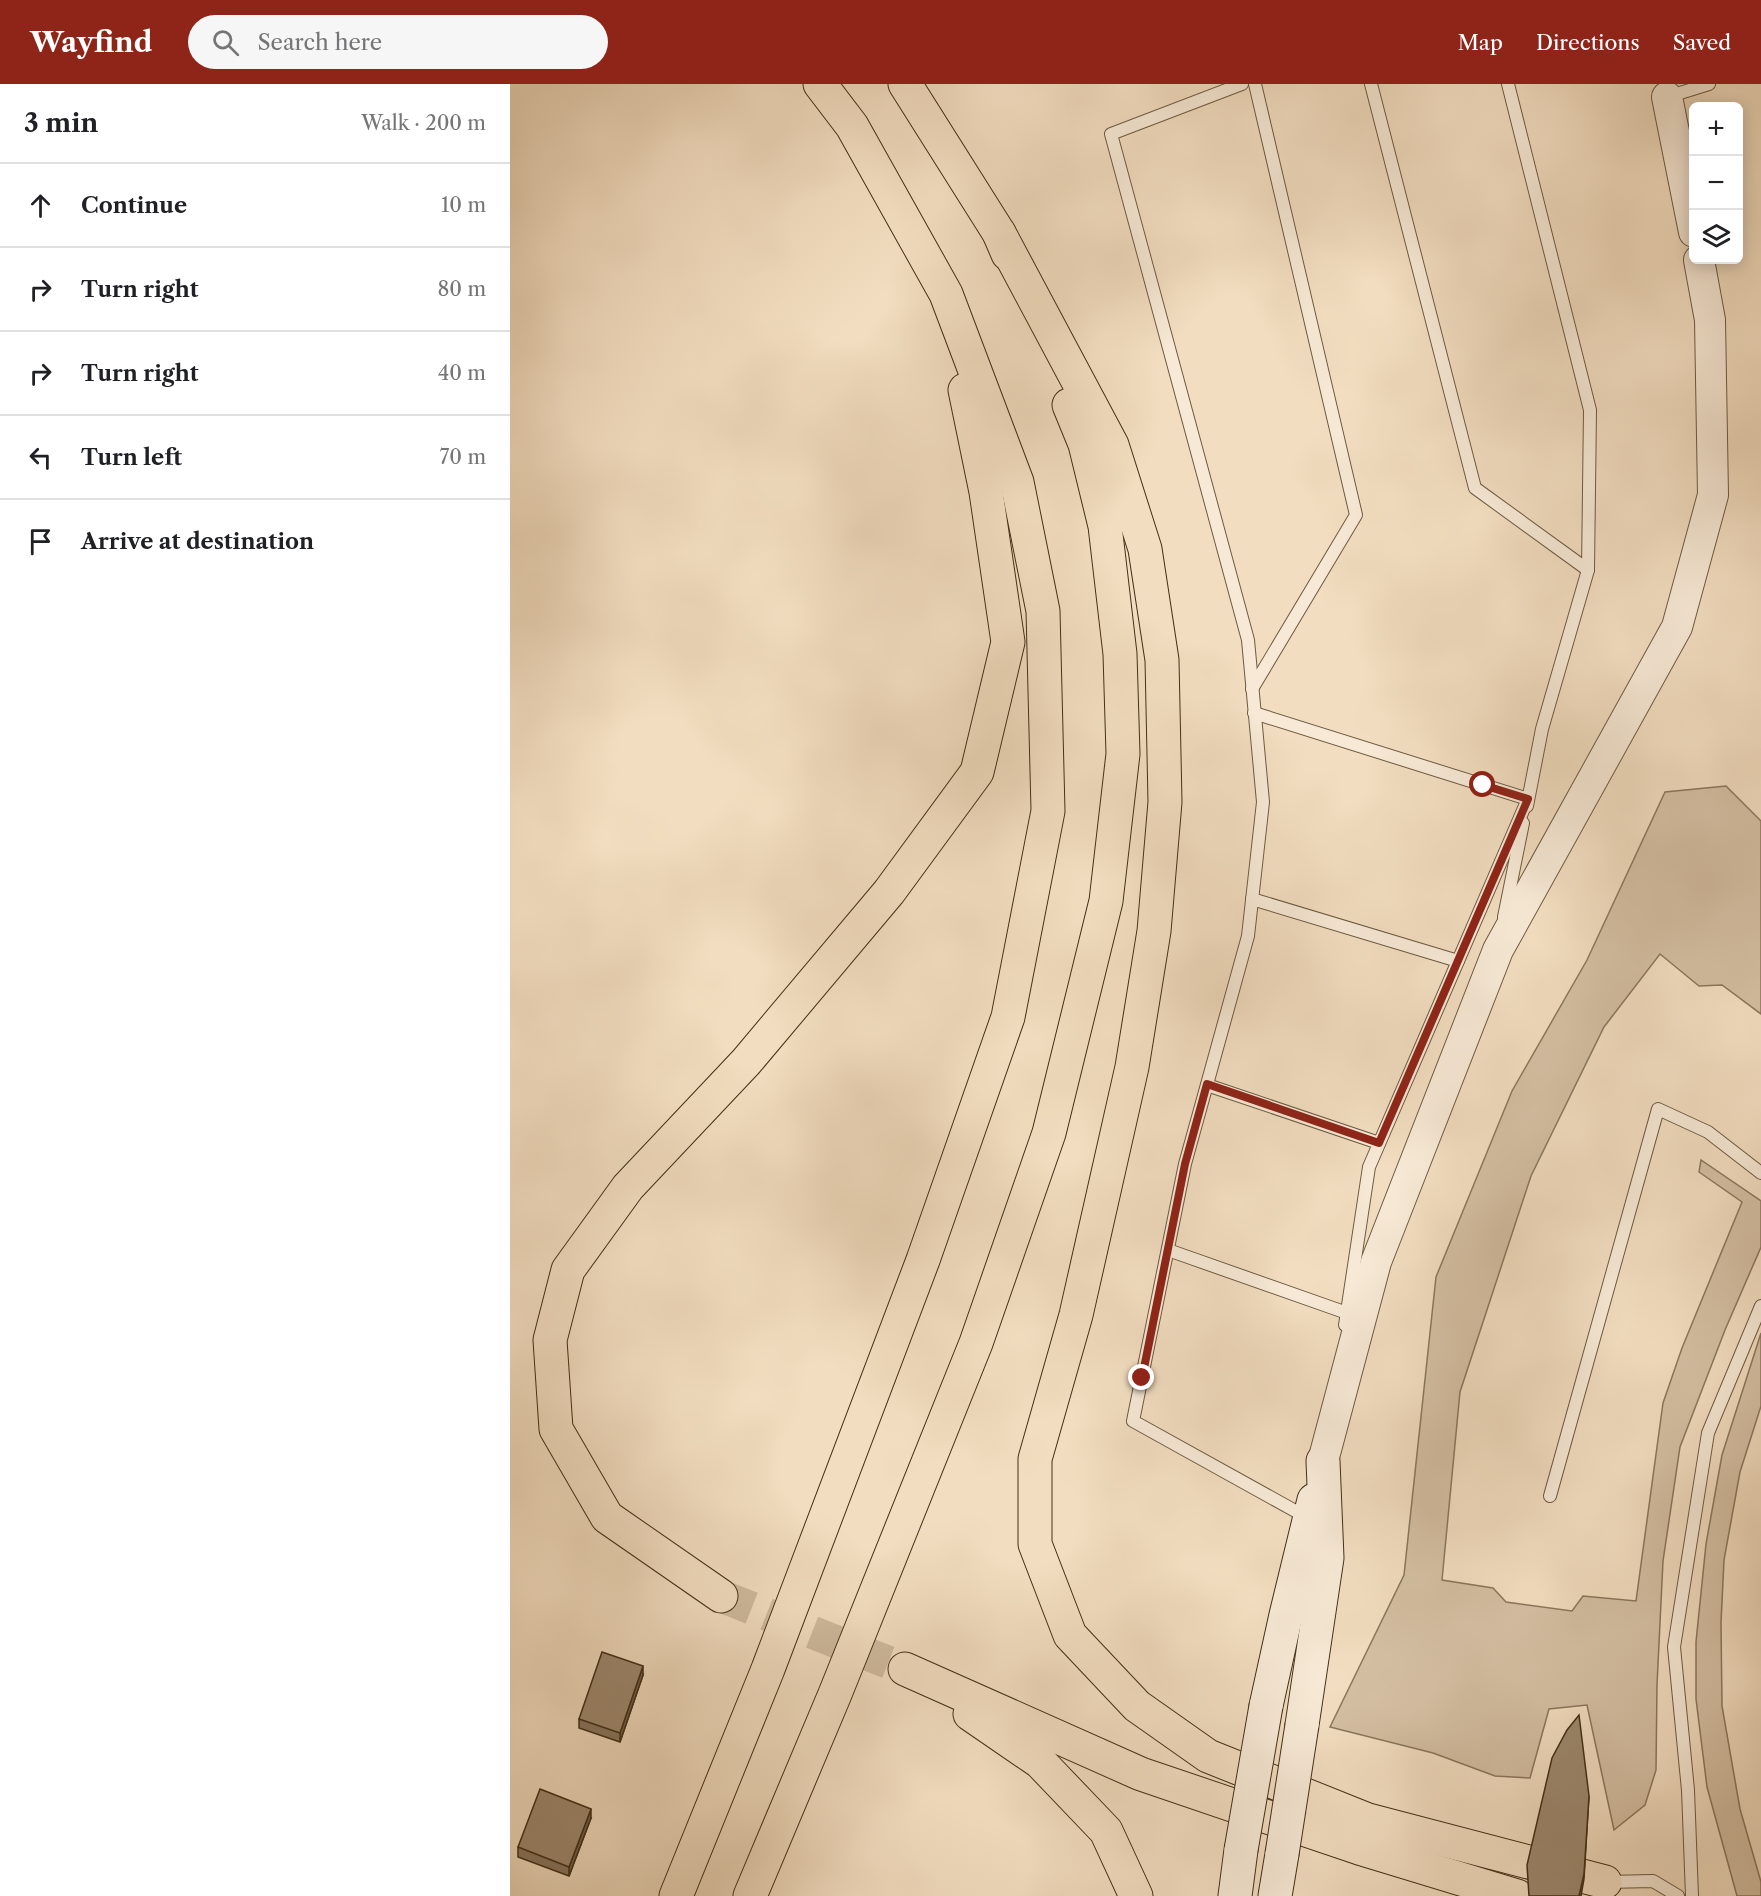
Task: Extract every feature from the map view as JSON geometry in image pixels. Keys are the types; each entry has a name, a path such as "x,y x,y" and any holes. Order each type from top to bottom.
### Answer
{"highway":[{"path":"676,1896 768,1669 923,1260 1008,1017 1048,811 1043,611 1017,482 946,294 852,126 820,84"},
{"path":"904,84 999,233 1112,446 1145,549 1162,660 1165,802 1154,931 1132,1067 1078,1304 1035,1459 1035,1544 1070,1635 1137,1706 1208,1756 1368,1820 1605,1882"},
{"path":"750,1896 839,1683 976,1343 1049,1133 1106,901 1123,754 1120,654 1105,526 1085,444 999,233"},
{"path":"721,1596 607,1517 556,1429 550,1340 568,1270 628,1186 746,1062 889,892 977,772 1008,642 986,492 946,294"},
{"path":"1136,1896 1106,1831 1040,1762 905,1669 1141,1774 1359,1848 1517,1896"}],"main road":[{"path":"1235,1896 1266,1706 1325,1454"},
{"path":"1275,1896 1327,1558 1325,1454"}],"street":[{"path":"1667,97 1690,210"},
{"path":"1325,1454 1376,1262 1498,950 1677,627 1713,495 1710,320 1700,264"}],"lane":[{"path":"1242,84 1111,134 1248,640 1263,802 1248,936 1185,1164 1133,1421 1309,1519"},
{"path":"1252,689 1356,515 1255,84"},
{"path":"1371,84 1475,488 1588,570"},
{"path":"1498,950 1542,729 1588,570 1590,410 1508,84"},
{"path":"1667,97 1708,84"},
{"path":"1254,713 1528,799"},
{"path":"1325,1454 1369,1167 1528,799"},
{"path":"1252,899 1458,962"},
{"path":"1207,1084 1379,1143"},
{"path":"1550,1496 1658,1109 1708,1132 1761,1173"},
{"path":"1168,1250 1347,1313"},
{"path":"1692,1896 1688,1790 1674,1647 1708,1433 1761,1306"},
{"path":"1605,1882 1653,1881 1678,1896"}],"shaded area":[{"path":"1726,786 1761,821 1761,1014 1722,985 1699,986 1660,954 1604,1027 1531,1176 1460,1392 1442,1580 1493,1588 1506,1602 1572,1611 1583,1596 1636,1601 1663,1403 1682,1348 1742,1202 1699,1172 1701,1160 1761,1201 1761,1247 1725,1330 1680,1447 1663,1561 1657,1685 1656,1770 1645,1805 1614,1830 1587,1705 1549,1709 1530,1778 1495,1776 1433,1753 1330,1727 1404,1575 1436,1277 1512,1091 1587,960 1665,792"},
{"path":"1761,1333 1761,1406 1740,1472 1724,1560 1721,1623 1722,1706 1740,1809 1761,1882 1761,1896 1737,1896 1707,1787 1696,1699 1696,1642 1706,1544 1722,1455"}],"building":[{"path":"602,1652 643,1666 620,1733 579,1719"},
{"path":"1579,1715 1589,1796 1584,1874 1579,1896 1529,1896 1527,1865 1552,1758 1567,1730"},
{"path":"540,1789 591,1809 569,1867 518,1847"}],"tunnel":[{"path":"721,1596 905,1669"}],"route":[{"path":"1142,1378 1185,1164 1207,1084 1379,1143 1528,799 1483,785"}]}
